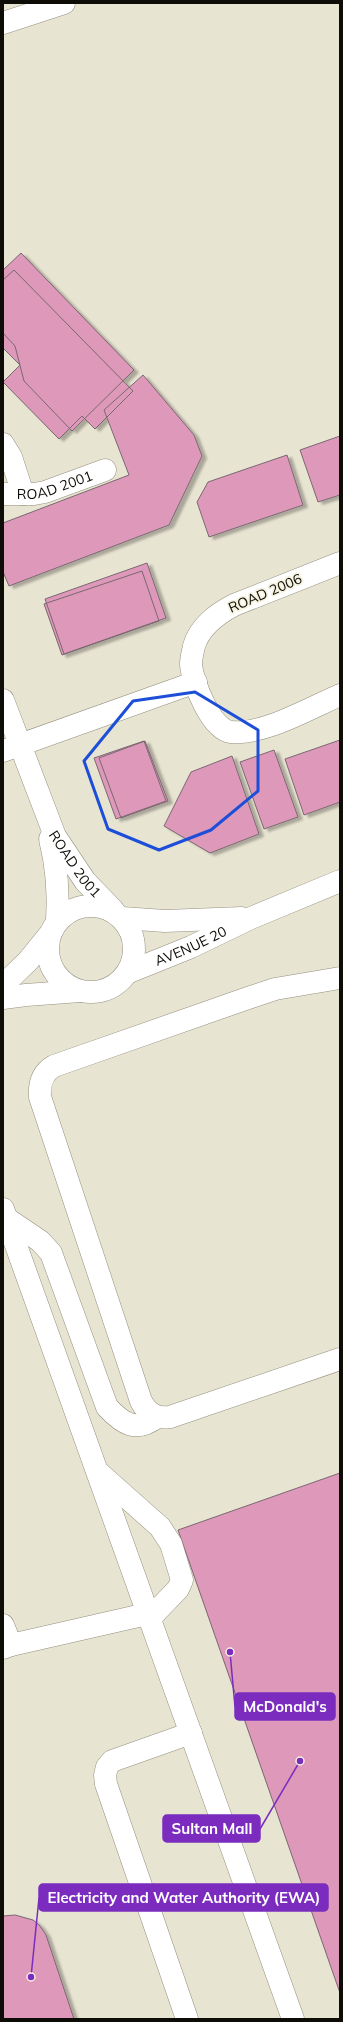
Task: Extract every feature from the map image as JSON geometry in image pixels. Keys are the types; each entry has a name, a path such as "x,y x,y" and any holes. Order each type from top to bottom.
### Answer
{"street":[{"path":"3,23 32,8 64,3"},
{"path":"3,444 11,457 13,494"},
{"name":"ROAD 2001","path":"13,494 45,492 105,470"},
{"name":"ROAD 2006","path":"340,563 234,605 217,614 204,628 195,645 191,664 203,702 214,721 229,732 250,732 268,727 340,695"},
{"path":"12,748 196,682"},
{"name":"ROAD 2001","path":"3,700 12,748 56,836 69,859 86,881 117,914"},
{"name":"ROAD 2001","path":"45,812 57,867 59,894 53,928"},
{"name":"AVENUE 20","path":"129,972 191,947 251,918 340,881"},
{"path":"3,985 28,961 68,911 82,905 98,905 117,914 131,930 135,944 134,958 129,972 120,982 108,989 94,992 80,991 3,998"},
{"name":"AVENUE 20","path":"117,914 165,921 251,918"},
{"path":"53,928 48,948 50,962 56,975 67,985 80,991"},
{"path":"157,1417 144,1408 141,1401 40,1097 41,1082 48,1070 54,1066 197,1015 275,989 340,978"},
{"path":"5,1213 40,1241 51,1253 108,1407 118,1418 133,1425 146,1424 157,1417 170,1417 340,1360"},
{"path":"5,1213 293,2019"},
{"path":"3,1625 7,1646 148,1616 178,1589 182,1580 171,1544 160,1527 97,1471"},
{"path":"187,2019 106,1784 105,1775 107,1767 118,1758 191,1733"}],"highlighted area":[{"path":"195,692 258,730 258,791 211,830 159,850 108,829 84,761 133,701"}],"building":[{"path":"21,253 134,370 72,431 24,381 15,346 3,333 3,270"},
{"path":"14,270 133,391 95,429 82,416 59,439 3,382 20,365 3,348 3,280"},
{"path":"143,375 194,435 202,456 169,525 9,586 3,572 3,523 129,475 104,410"},
{"path":"340,436 340,495 318,502 300,450"},
{"path":"287,455 303,505 209,537 197,502 208,482"},
{"path":"147,563 166,618 64,654 45,599"},
{"path":"142,571 159,621 62,655 44,604"},
{"path":"340,740 340,802 304,815 285,759"},
{"path":"144,741 166,801 116,819 94,758"},
{"path":"145,741 168,801 121,818 99,758"},
{"path":"274,750 298,817 264,829 240,762"},
{"path":"232,756 259,834 210,853 164,826 191,772"},
{"path":"340,1473 340,1993 178,1530"},
{"path":"15,1915 33,1920 40,1926 46,1935 74,2019 3,2019 3,1916"}],"place":[{"name":"McDonald's","path":"230,1652"},
{"name":"Sultan Mall","path":"300,1761"},
{"name":"Electricity and Water Authority (EWA)","path":"31,1977"}]}
